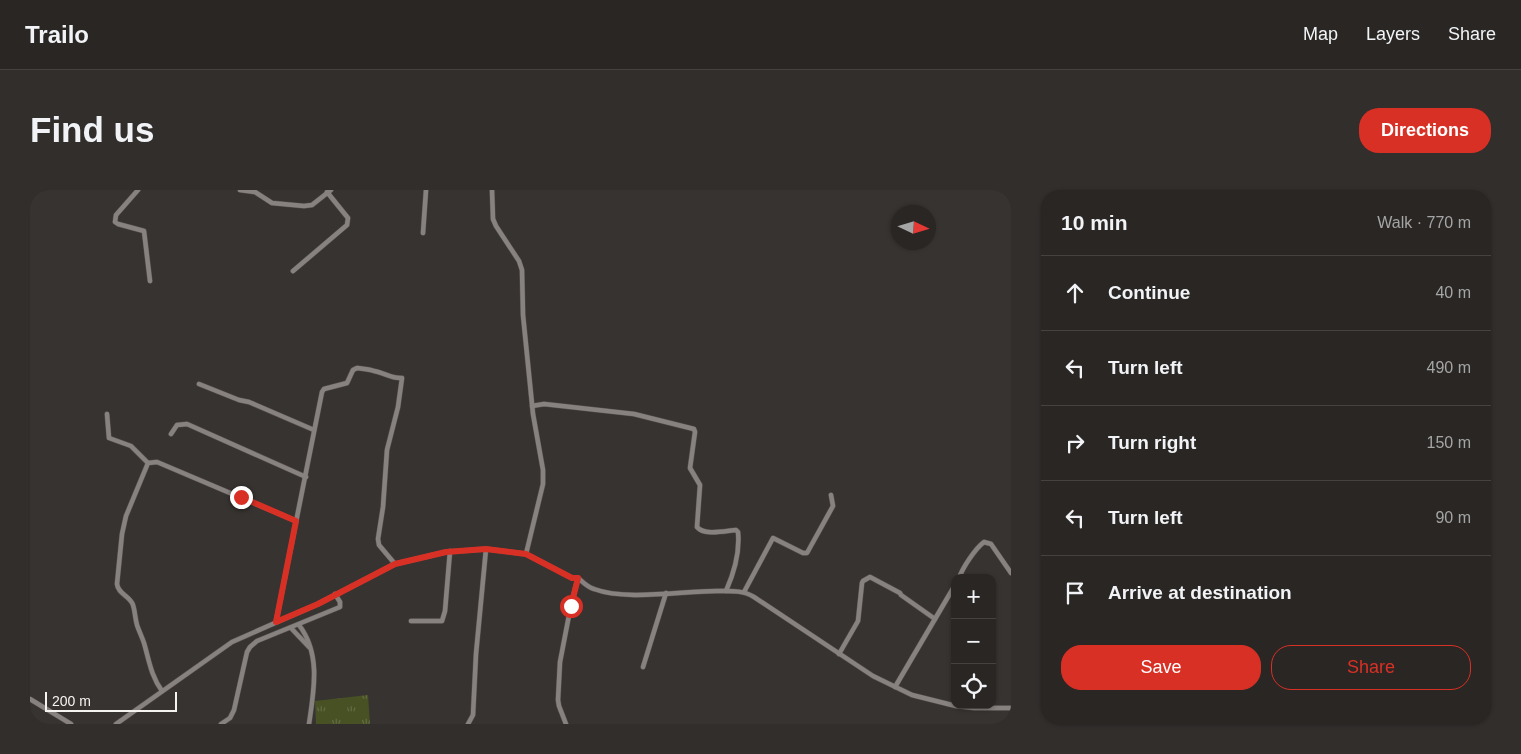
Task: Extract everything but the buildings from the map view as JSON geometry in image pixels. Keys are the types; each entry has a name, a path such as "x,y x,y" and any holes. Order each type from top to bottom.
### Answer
{"street":[{"path":"138,190 116,215 115,220 118,224 144,231 150,281"},
{"path":"240,190 255,192 272,203 304,206 312,205 329,191 348,218 347,225 294,271"},
{"path":"423,233 426,190"},
{"path":"492,190 493,219 519,261 522,270 523,315 532,406 543,470 543,484 526,554"},
{"path":"276,622 314,430 324,390 347,384 355,369 374,370 395,379 402,378 398,407 387,450 383,507 378,539 379,545 395,564"},
{"path":"199,384 239,400 249,402 314,430"},
{"path":"532,406 544,404 634,414 694,429 696,432 690,468 700,485 697,527 704,532 736,530 738,532 735,568 726,591"},
{"path":"107,414 108,438 129,444 148,463"},
{"path":"171,434 177,425 187,424 306,477"},
{"path":"148,463 157,462 296,521"},
{"path":"148,463 126,516 122,534 117,584 118,590 129,598 133,605 136,622 148,660 156,683 162,691"},
{"path":"744,592 773,538 805,554 809,551 833,506 832,496"},
{"path":"961,574 976,549 984,542 991,544 1011,573"},
{"path":"468,724 473,716 476,654 486,549"},
{"path":"116,724 232,642 318,604 395,564 450,551 486,549 526,554 572,578 578,578 587,586 602,592 644,595 726,591 744,592 873,676 912,695 956,706 1011,708"},
{"path":"411,620 442,621 446,611 450,551"},
{"path":"839,654 858,621 862,584 863,581 870,577 900,593 935,620"},
{"path":"566,724 558,700 560,662 578,578"},
{"path":"895,687 951,592"},
{"path":"643,667 666,593"},
{"path":"221,724 232,715 247,652 250,647 257,641 299,625 340,606 335,594"},
{"path":"299,625 307,636 314,670 309,724"},
{"path":"291,628 304,641 312,653"},
{"path":"30,699 71,724"}],"green space":[{"path":"368,695 370,724 316,724 315,701"}],"route":[{"path":"241,497 296,521 276,622 318,604 395,564 421,557 469,549 511,551 526,554 572,578 578,578 571,606"}]}
